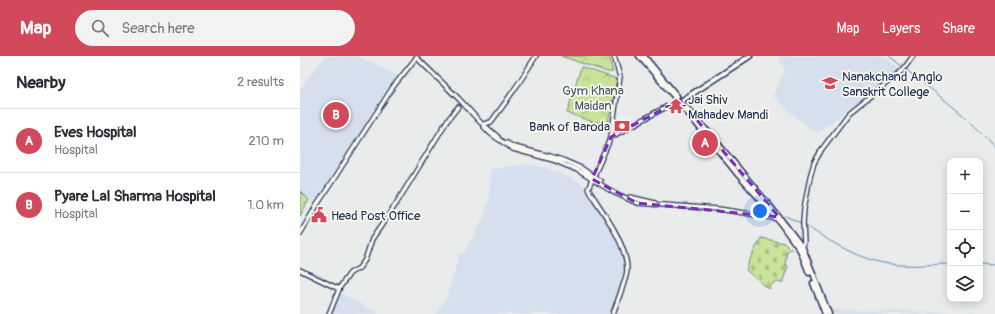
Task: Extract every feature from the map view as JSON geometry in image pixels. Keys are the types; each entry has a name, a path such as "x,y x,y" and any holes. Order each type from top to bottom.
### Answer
{"main road":[{"path":"639,56 778,218 801,249 828,314"},
{"path":"644,56 739,176 778,218"},
{"path":"721,74 747,56"},
{"path":"679,101 750,56"},
{"path":"761,213 768,208"},
{"path":"801,249 825,314"}],"street":[{"path":"483,124 490,122 501,109 536,56"},
{"path":"613,314 627,270 622,248 609,222 588,189 611,137 620,77 614,56"},
{"path":"801,249 804,243 804,209 810,177 814,164 822,149 849,113 905,68 913,56"},
{"path":"300,234 393,87 415,57 483,124 505,142 514,147 550,156 580,170 613,192 637,203 718,209 778,218"},
{"path":"611,137 679,101"},
{"path":"328,314 339,289 350,273 359,268 365,260 372,239 396,204 447,121 458,107"},
{"path":"592,178 613,190 639,200 687,206 726,208 761,213 778,218"},
{"path":"300,270 339,289"}],"highlighted area":[{"path":"680,100 779,217 637,203 592,179 611,137"}],"shaded area":[{"path":"325,56 358,56 397,75 313,204 300,191 300,89"},
{"name":"Nanakchand Anglo Sanskrit College","path":"778,56 884,56 900,69 817,133 792,114 773,96 785,70"},
{"path":"528,164 547,168 581,183 604,213 617,236 627,270 613,314 436,314 447,297 459,255 464,252 483,219 489,199 490,169"},
{"path":"339,292 379,314 330,314"},
{"path":"831,310 995,313 995,314 832,314"}],"green space":[{"path":"561,56 609,56 613,72 607,72"},
{"name":"Gym Khana Maidan","path":"581,67 617,79 608,123 593,122 567,113"},
{"path":"300,191 309,200 300,216"},
{"path":"761,238 785,243 791,249 787,251 785,265 788,266 782,283 773,283 769,289 746,270"}],"waterway":[{"path":"889,56 903,67"},
{"path":"905,69 963,115 995,147"},
{"path":"785,216 801,223"},
{"path":"804,225 857,255 868,259 891,264 906,265 947,264"},
{"path":"983,264 995,265"}],"place":[{"name":"Nanakchand Anglo Sanskrit College","path":"830,83"},
{"name":"Jai Shiv Mahadev Mandi","path":"676,106"},
{"name":"Pyare Lal Sharma Hospital","path":"336,115"},
{"name":"Bank of Baroda","path":"622,126"},
{"name":"Eves Hospital","path":"705,143"},
{"name":"Head Post Office","path":"319,215"}]}
